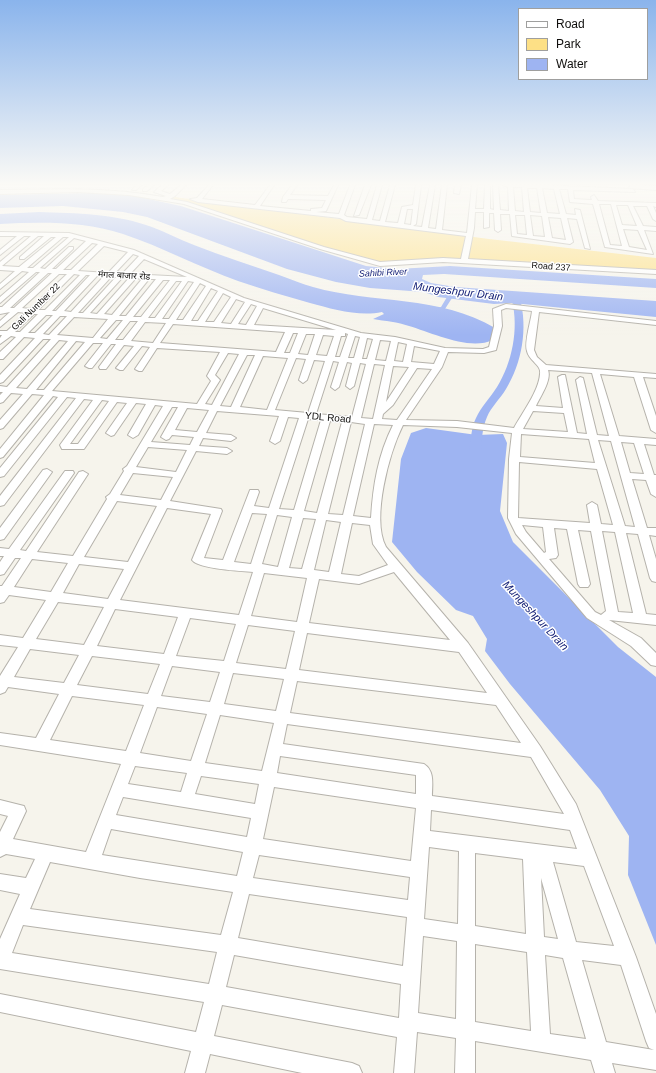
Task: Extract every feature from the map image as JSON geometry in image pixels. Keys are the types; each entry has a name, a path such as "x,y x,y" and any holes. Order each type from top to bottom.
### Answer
{"street":[{"path":"0,243 10,235"},
{"path":"0,254 22,235"},
{"path":"0,265 36,235"},
{"path":"0,277 49,235"},
{"path":"0,287 61,235"},
{"path":"62,235 73,236 132,251 143,256 152,274 143,319 103,367"},
{"name":"Road 237","path":"284,235 369,262 380,264 418,261 464,261 656,272"},
{"path":"464,261 469,235"},
{"path":"515,235 570,242 568,235"},
{"path":"548,235 549,240"},
{"path":"584,235 588,248"},
{"path":"604,235 607,246 653,254"},
{"path":"622,235 626,249"},
{"path":"644,235 653,254"},
{"path":"0,301 33,270 73,236"},
{"path":"1,310 82,239"},
{"path":"0,325 90,241"},
{"name":"Gali Number 22","path":"0,342 102,244"},
{"path":"0,400 4,390 132,251"},
{"path":"85,315 143,256"},
{"path":"99,316 164,265"},
{"path":"0,455 48,393 93,340 152,274 164,265"},
{"path":"164,265 249,302 339,331 395,339 445,350 484,351 493,348 498,326 497,309 509,306 656,323"},
{"name":"मंगल बाजार रोड","path":"0,268 122,276 152,274 186,280 199,280"},
{"path":"152,274 174,270"},
{"path":"0,357 84,274"},
{"path":"0,380 59,313 96,274"},
{"path":"88,366 128,318 152,274"},
{"path":"157,320 186,280"},
{"path":"139,369 199,280"},
{"path":"186,322 210,285"},
{"path":"201,323 222,290"},
{"path":"217,324 235,296"},
{"path":"233,326 249,302"},
{"path":"249,327 261,305"},
{"path":"536,309 530,350 533,359 543,367 545,373 542,384 517,431 514,459 514,521 521,534 591,615 636,642 656,661"},
{"path":"1,310 303,331 339,331"},
{"path":"278,355 290,330"},
{"path":"270,413 303,331"},
{"path":"186,800 243,620 273,512 339,331"},
{"path":"303,380 320,332"},
{"path":"0,333 438,367"},
{"path":"335,387 352,334"},
{"path":"350,386 364,335"},
{"path":"195,1073 253,846 293,675 303,627 320,518 371,362 377,337"},
{"path":"0,426 74,339"},
{"path":"380,412 395,339"},
{"path":"406,364 411,342"},
{"path":"120,368 140,344"},
{"path":"445,350 438,367 399,424 390,442 382,465 376,522 379,546 463,647 535,751 570,809 627,957 656,1041"},
{"path":"200,406 216,380 211,376 225,351"},
{"path":"40,745 87,650 244,352"},
{"path":"234,410 260,353"},
{"path":"334,577 346,520 373,422 380,412 390,403 416,365"},
{"path":"543,367 656,376"},
{"path":"595,372 656,578"},
{"path":"638,375 656,430"},
{"path":"562,377 572,436"},
{"path":"580,380 593,438 620,529 641,618"},
{"name":"YDL Road","path":"4,390 214,407 308,417 399,424 468,425 593,438 656,442"},
{"path":"0,474 64,395"},
{"path":"0,503 82,396"},
{"path":"99,398 65,447 81,447 115,399"},
{"path":"112,433 134,401"},
{"path":"133,435 152,402"},
{"path":"169,404 111,497 2,684 68,689 535,751"},
{"path":"161,445 184,405"},
{"path":"530,408 568,411"},
{"path":"275,441 284,415"},
{"path":"282,571 326,418"},
{"path":"168,432 231,438"},
{"path":"638,441 653,478 656,494"},
{"path":"144,444 227,451"},
{"path":"514,459 601,466"},
{"path":"128,469 179,475"},
{"path":"0,536 47,472"},
{"path":"0,571 69,473"},
{"path":"2,593 83,474"},
{"path":"626,476 653,478"},
{"path":"227,564 254,492"},
{"path":"111,497 217,511 198,560 202,562 363,579 396,567"},
{"path":"592,506 613,616"},
{"path":"247,509 320,518 376,522"},
{"path":"514,521 656,532"},
{"path":"542,557 552,554 548,524"},
{"path":"572,526 584,584"},
{"path":"0,552 131,566"},
{"path":"2,593 54,597 463,647"},
{"path":"91,861 186,613"},
{"path":"591,615 656,620"},
{"path":"0,640 501,700"},
{"path":"0,739 576,823"},
{"path":"275,749 419,769 424,772 424,802 404,1073"},
{"path":"118,789 260,812"},
{"path":"0,807 18,811 1,847 242,885 416,918 466,935 627,957"},
{"path":"106,821 253,846 419,870"},
{"path":"421,838 590,859"},
{"path":"465,1073 467,843"},
{"path":"537,852 536,945 541,1043"},
{"path":"537,852 570,950 605,1073"},
{"path":"45,854 0,960 408,1025 466,1031 656,1060"},
{"path":"0,882 31,887"},
{"path":"19,916 227,945 411,977"},
{"path":"0,1003 352,1073"}],"green space":[{"path":"285,235 460,235 656,258 656,272 473,261 382,263 359,258"}],"water":[{"path":"126,235 171,235 205,249 313,287 359,296 429,305 452,310 474,317 495,328 493,340 483,343 473,343 451,340 405,325 373,319 384,314 382,312 364,314 355,313 310,303 238,281"},
{"name":"Sahibi River","path":"196,235 271,235 366,266 397,269 450,266 656,279 656,288 444,274 423,275 422,279 431,283 455,287 656,301 656,317 512,303 494,304 438,297 424,292 370,288 336,282 287,269"},
{"path":"426,428 477,435 503,434 507,443 500,511 513,542 618,647 656,677 656,945 628,875 629,836 600,790 510,684 485,651 487,639 473,616 456,610 417,572 392,542 401,459 411,433"}],"waterway":[{"name":"Mungeshpur Drain","path":"475,451 481,418 510,371 516,351 519,329 518,308 516,299 505,297"},
{"path":"434,311 443,308 449,298"}]}
